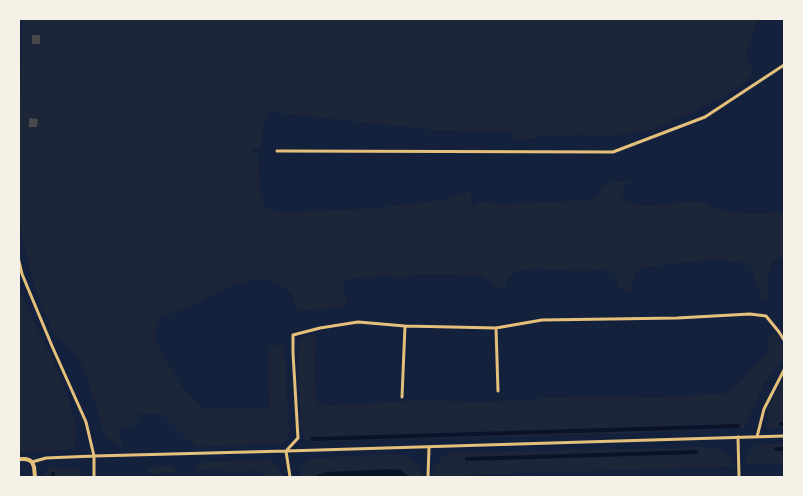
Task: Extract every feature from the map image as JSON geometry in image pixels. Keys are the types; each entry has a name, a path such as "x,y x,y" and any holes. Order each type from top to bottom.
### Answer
{"street":[{"path":"19,458 25,458 32,462 35,477"}],"lane":[{"path":"277,151 613,152 705,117 784,65"},
{"path":"19,261 22,274 86,422 94,456 94,477"},
{"path":"286,451 298,438 293,335 320,328 358,322 405,326 496,328 542,320 677,318 750,314 766,316 784,340"},
{"path":"402,397 405,326"},
{"path":"496,328 498,391"},
{"path":"757,437 764,409 784,370"},
{"path":"32,462 46,458 94,456 784,436"},
{"path":"738,437 739,477"},
{"path":"428,477 429,447"},
{"path":"286,451 290,477"}],"shaded area":[{"path":"23,19 758,19 745,56 753,70 742,86 691,113 649,130 619,135 539,137 511,142 514,138 512,133 507,132 436,130 269,112 265,122 260,147 255,149 252,148 252,152 258,156 261,197 265,207 273,211 289,212 379,208 447,199 469,191 472,199 470,203 474,206 480,201 497,204 590,200 599,193 603,185 613,182 629,181 621,194 625,199 635,205 647,206 696,201 705,202 730,213 759,214 784,212 784,257 778,258 772,263 769,272 768,299 763,299 754,281 754,270 747,263 740,261 729,262 723,259 644,267 636,272 632,282 633,293 618,288 616,276 605,269 588,271 543,270 540,268 525,270 514,273 507,279 505,287 494,288 491,282 481,276 415,274 400,278 380,276 370,278 352,278 344,283 343,291 348,305 337,308 297,311 291,294 279,284 269,280 255,280 234,285 198,304 161,317 157,324 155,333 157,343 180,384 201,406 209,409 269,408 268,352 274,345 280,344 284,348 289,425 289,433 284,443 198,447 187,439 162,414 140,414 135,424 120,430 122,447 115,444 108,438 103,430 83,367 70,347 54,334 36,292 29,266 21,231 19,206 19,130"},
{"path":"19,289 58,371 66,392 77,431 74,446 67,450 19,453"},
{"path":"313,334 316,337 314,375 316,395 318,403 326,406 409,401 484,402 606,396 652,398 727,393 734,389 767,353 769,346 768,339 771,335 774,334 779,338 783,347 783,357 765,382 744,428 637,433 308,442 302,432 298,359 300,340 306,335"},
{"path":"784,376 784,428 767,429 768,409"},
{"path":"784,443 784,464 745,465 746,459 755,447 763,444"},
{"path":"702,447 715,448 723,451 731,460 733,466 434,476 434,469 439,461 444,455 450,453"},
{"path":"399,454 410,458 417,465 422,477 300,477 301,470 306,462 314,458"},
{"path":"271,459 284,477 264,477 262,473 251,470 247,472 225,472 215,469 198,471 195,469 198,463"},
{"path":"173,466 176,470 175,472 153,475 148,472 150,468"},
{"path":"49,467 81,468 81,477 44,477 45,471"},
{"path":"391,469 401,470 410,477 315,477 319,474 327,472"}],"building":[{"path":"32,35 40,35 40,44 32,44"},
{"path":"29,118 38,119 37,127 29,127"}],"waterway":[{"path":"312,439 738,426"},
{"path":"776,449 784,449"},
{"path":"467,459 696,452"}]}
